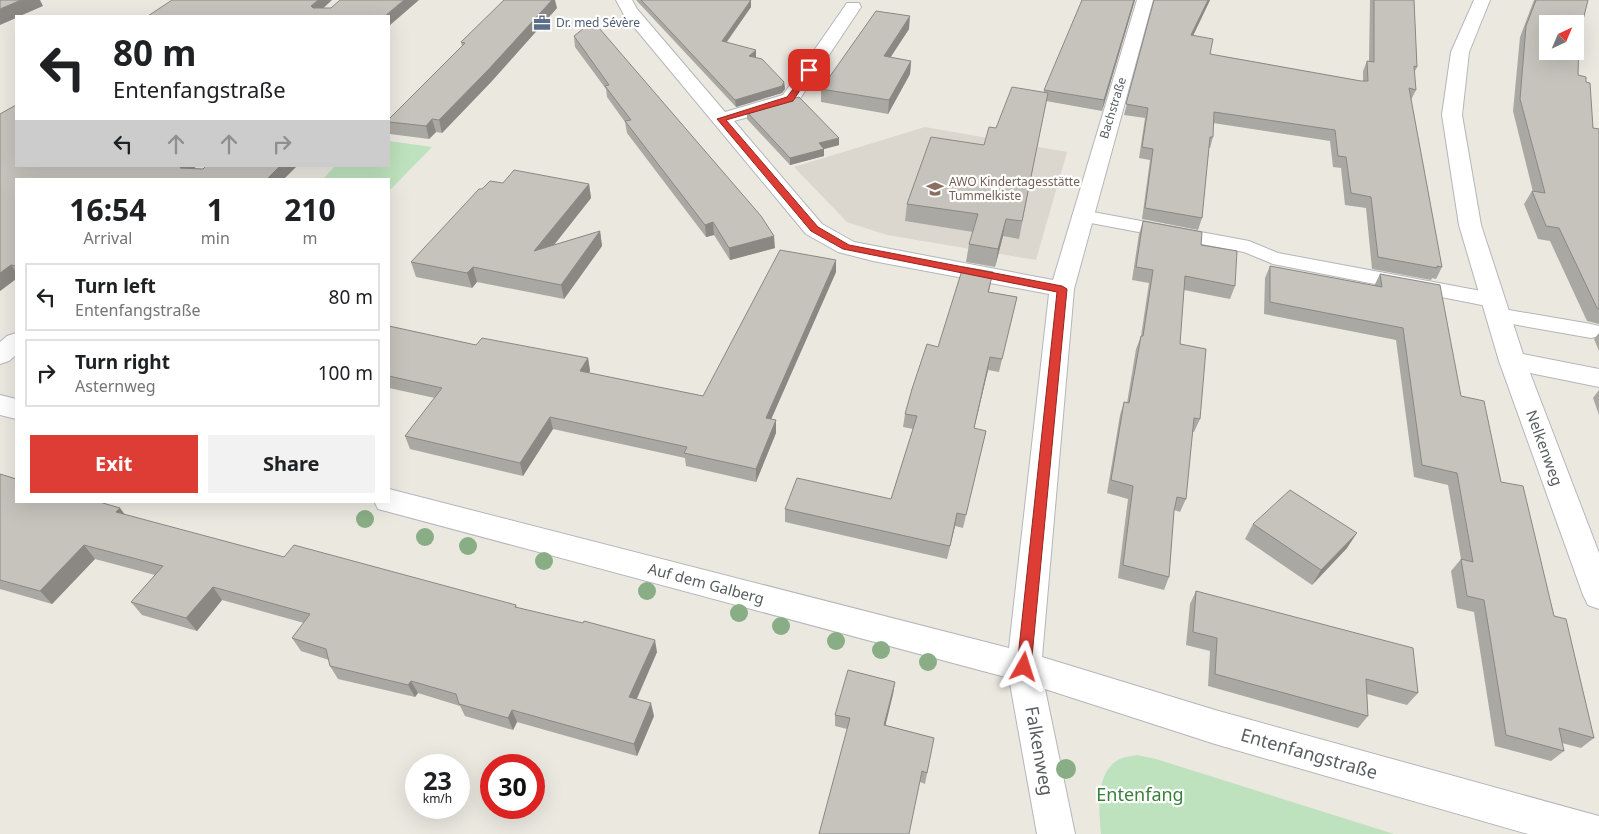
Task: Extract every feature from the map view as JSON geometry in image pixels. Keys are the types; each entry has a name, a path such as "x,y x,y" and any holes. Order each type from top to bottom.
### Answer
{"street":[{"path":"624,0 630,11 814,229 846,247 1062,289"},
{"name":"Bachstraße","path":"1024,667 1062,289 1145,0"},
{"name":"Nelkenweg","path":"1482,0 1460,52 1452,115 1470,225 1512,361 1599,595"},
{"path":"721,119 790,99 853,6"},
{"path":"0,355 15,343"},
{"path":"1512,361 1599,378"},
{"path":"0,405 15,409"},
{"name":"Auf dem Galberg","path":"390,501 1024,667"},
{"name":"Falkenweg","path":"1024,667 1050,811 1056,834"},
{"name":"Entenfangstraße","path":"1024,667 1215,727 1595,834"}],"lane":[{"path":"1082,216 1249,247 1273,258 1591,331"}],"shaded area":[{"name":"AWO Kindertagesstätte Tummelkiste","path":"925,127 1067,152 1036,260 887,235 847,222 794,167"}],"green space":[{"path":"390,141 432,147 390,190 390,178 324,178 334,167 390,167"},
{"name":"Entenfang","path":"1137,755 1156,759 1394,834 1101,834 1099,804 1105,774 1118,760"}],"building":[{"path":"0,0 21,0 0,9"},
{"path":"172,0 318,0 311,6 313,8 331,8 340,0 404,0 386,15 150,15"},
{"path":"504,0 552,0 439,120 432,119 426,126 390,122 390,118 465,43 461,42"},
{"path":"641,0 751,0 722,41 756,50 749,56 762,59 784,82 782,86 735,100"},
{"path":"1082,0 1134,0 1104,100 1044,90"},
{"path":"1154,0 1208,0 1191,35 1213,39 1210,54 1368,81 1367,61 1374,62 1374,0 1414,0 1417,67 1414,66 1416,90 1409,88 1442,267 1437,266 1437,268 1378,257 1371,197 1351,193 1346,157 1338,156 1335,130 1214,112 1213,137 1210,137 1202,218 1145,208 1153,149 1142,147 1148,108 1126,104"},
{"path":"1536,0 1588,0 1584,16 1539,15 1539,60 1578,60 1578,75 1586,77 1586,82 1590,83 1593,128 1599,129 1599,309 1559,228 1546,226 1532,191 1545,193 1520,99 1526,26"},
{"path":"876,11 910,16 884,56 911,61 889,100 821,89"},
{"path":"593,21 761,216 774,236 729,248 713,222 705,225 625,121 631,120 605,86 609,85 574,36"},
{"path":"1012,87 1048,93 1022,221 1006,219 998,249 969,244 978,214 907,204 931,137 984,145 989,127 996,128"},
{"path":"799,97 839,138 819,143 824,149 790,158 747,112"},
{"path":"15,106 15,167 181,167 203,169 205,167 279,167 268,178 15,178 15,266 11,265 0,273 0,114"},
{"path":"514,170 589,184 534,251 600,231 561,285 473,267 467,273 411,262 479,189 482,189 490,181 503,183"},
{"path":"1143,221 1202,232 1201,245 1237,251 1235,286 1185,276 1180,344 1206,349 1200,419 1194,418 1186,499 1177,497 1174,511 1169,577 1123,565 1133,486 1111,480 1124,402 1129,403 1141,336 1143,336 1153,270 1136,267"},
{"path":"780,250 836,260 766,418 776,420 756,469 684,453 687,447 550,417 520,463 405,436 442,388 390,376 390,326 476,345 482,338 588,358 580,371 703,396"},
{"path":"1270,266 1382,287 1380,274 1440,285 1461,396 1484,401 1501,482 1523,486 1554,616 1566,619 1594,738 1559,728 1564,751 1506,735 1484,600 1467,596 1461,559 1473,562 1457,473 1422,465 1403,328 1270,302"},
{"path":"963,267 993,272 988,292 1017,297 1002,359 990,357 974,428 986,431 966,515 957,513 950,546 785,509 797,478 891,499 917,416 905,414 912,389 927,344 938,347"},
{"path":"0,474 15,479 15,503 103,503 120,508 116,512 284,557 294,545 516,605 515,607 583,623 584,621 655,640 629,697 651,703 634,744 512,710 508,718 459,704 456,694 411,681 408,685 330,666 326,649 292,638 310,614 213,587 186,618 131,602 163,566 84,545 40,591 0,580"},
{"path":"1290,490 1357,533 1321,570 1253,524"},
{"path":"1196,591 1413,648 1418,693 1366,679 1368,716 1215,674 1217,638 1193,632"},
{"path":"848,670 895,682 884,725 934,738 927,773 922,771 909,834 819,834 850,718 835,715"}],"place":[{"name":"Dr. med Sévère","path":"542,23"},
{"name":"AWO Kindertagesstätte Tummelkiste","path":"935,189"}],"route":[{"path":"809,70 790,99 721,119 814,229 846,247 873,254 1062,289 1024,667"}]}
